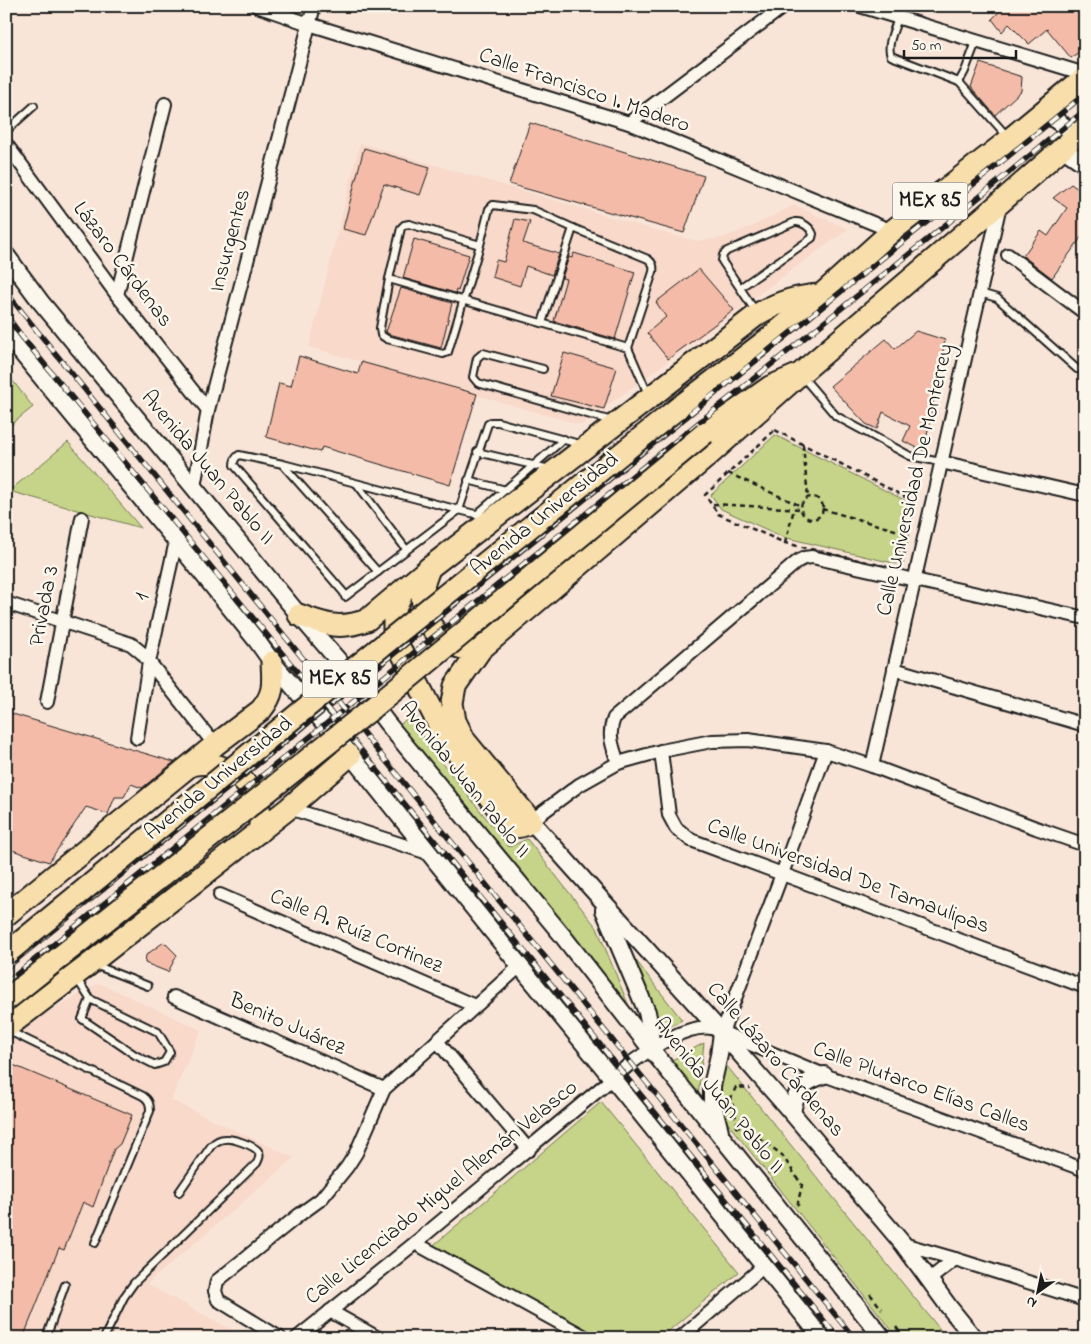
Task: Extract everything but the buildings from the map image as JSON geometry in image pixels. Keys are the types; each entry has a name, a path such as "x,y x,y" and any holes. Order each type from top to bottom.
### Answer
{"highway":[{"name":"Avenida Universidad","path":"6,954 336,683 678,408 821,296 892,231 1010,139 1085,76"},
{"name":"Avenida Universidad","path":"6,1000 375,706 705,433 770,387 800,374 1077,138"},
{"path":"299,615 330,625 342,626 367,620 430,568 484,517 514,492 556,470 758,314 788,299 821,296"},
{"path":"403,590 395,609 396,638 439,725 507,821 518,827 523,827 531,821 465,741 455,721 452,703 456,686 481,649 695,467 800,374"},
{"path":"430,568 424,584 423,605 428,622 443,640 457,647 481,649"},
{"path":"6,915 215,745 261,710 266,704 273,688 272,662"},
{"path":"6,1029 259,832 350,755"},
{"path":"191,765 210,764 228,769 244,780 254,795 260,813 259,832"}],"street":[{"name":"Calle Francisco I. Madero","path":"257,6 309,24 629,122 892,231"},
{"name":"Insurgentes","path":"194,487 208,410 314,6"},
{"path":"629,122 784,6"},
{"path":"860,6 1085,76"},
{"path":"117,295 165,104"},
{"path":"1043,111 1077,138 1085,164"},
{"name":"Lázaro Cárdenas","path":"6,144 117,295 208,410"},
{"name":"Calle Universidad De Monterrey","path":"872,766 1000,203"},
{"name":"Avenida Juan Pablo II","path":"6,255 40,301 299,615 350,674 387,723 562,935 883,1338"},
{"path":"1008,255 1085,313"},
{"path":"6,334 258,641 272,662 431,854 822,1338"},
{"path":"941,462 1085,495"},
{"name":"Privada 3","path":"47,702 82,518"},
{"name":"1","path":"137,738 149,662 176,541"},
{"path":"618,763 610,740 610,731 614,718 798,561 804,558 812,557 1085,618"},
{"path":"6,603 131,644 142,653 215,745"},
{"path":"894,669 1085,725"},
{"path":"531,821 579,785 618,763 661,750 712,741 748,740 826,751 872,766 1085,845"},
{"name":"Calle Universidad De Tamaulipas","path":"661,750 669,815 676,828 691,840 1085,987"},
{"path":"726,1143 712,1101 712,1086 722,1033 826,751"},
{"path":"289,808 431,854"},
{"name":"Calle Lázaro Cárdenas","path":"531,821 792,1113 903,1244 974,1338"},
{"name":"Calle A. Ruíz Cortinez","path":"220,895 475,1006"},
{"path":"598,897 647,1012 651,1049"},
{"path":"280,1338 218,1300 215,1291 218,1281 321,1199 347,1168 356,1153 384,1089 520,966"},
{"name":"Benito Juárez","path":"174,997 384,1089"},
{"name":"Calle Plutarco Elías Calles","path":"612,1078 651,1049 697,1027 712,1028 824,1075 1085,1170"},
{"path":"437,1041 528,1150"},
{"path":"792,1113 794,1098 803,1086 811,1080 824,1075"},
{"name":"Calle Licenciado Miguel Alemán Velasco","path":"297,1338 528,1150 612,1078"},
{"path":"415,1243 587,1338"},
{"path":"903,1244 1085,1300"},
{"path":"930,1279 955,1259"},
{"path":"680,1338 764,1266"},
{"path":"330,1311 378,1338"}],"lane":[{"path":"898,18 890,46 889,52 891,56 959,82 1010,139"},
{"path":"959,82 976,42"},
{"path":"6,131 34,106"},
{"path":"480,245 405,224 401,228 389,279 380,328 382,335 445,354 449,350 480,245 489,209 495,204 532,210 652,262 653,272 628,348 650,397"},
{"path":"741,287 812,238 812,230 802,223 795,222 725,252 722,261 758,314"},
{"path":"542,323 573,228"},
{"path":"389,279 628,348"},
{"path":"980,293 997,298 1076,369"},
{"path":"543,369 484,353 477,358 473,377 478,383 618,423"},
{"path":"800,374 836,416 910,456 941,462"},
{"path":"484,517 459,510 356,484 282,464 239,455 234,461 234,464 344,593 345,597 459,510 486,426 491,422 587,446"},
{"path":"468,480 514,492 534,465 564,439"},
{"path":"478,452 556,470"},
{"path":"282,464 378,572"},
{"path":"356,484 406,549"},
{"path":"90,999 158,1032 170,1052 164,1062 155,1065 82,1019 90,999 83,969 148,986"},
{"path":"6,1029 143,1096 150,1104 150,1111 95,1243"},
{"path":"104,1338 124,1297 134,1283 257,1162 259,1159 258,1151 233,1138 216,1141 179,1192"},
{"path":"46,1338 65,1286"}],"path":[{"path":"775,430 803,445 915,502 901,570 785,543 718,514 705,495 775,430"},
{"path":"803,445 808,498"},
{"path":"728,473 801,508 804,516 814,518 820,515 822,505 818,500 811,497 805,500 801,508"},
{"path":"712,504 801,508"},
{"path":"785,543 794,509"},
{"path":"822,509 909,534"},
{"path":"726,1143 738,1126 731,1098 736,1087 774,1092"},
{"path":"738,1126 782,1155 802,1185 798,1202 799,1208"},
{"path":"868,1292 886,1315"},
{"path":"892,1323 904,1338"}],"shaded area":[{"path":"360,143 697,241 722,238 753,226 794,205 848,229 581,425 309,347"},
{"path":"99,983 201,1030 171,1100 294,1158 147,1284 247,1338 6,1338 6,1043 43,1015"}],"green space":[{"path":"6,372 33,407 6,429"},
{"path":"775,435 908,502 897,564 783,537 721,509 711,495"},
{"path":"68,442 141,528 9,491"},
{"path":"414,711 425,741 509,847 527,839 597,928 632,1014 395,730"},
{"path":"617,936 682,1020 660,1031"},
{"path":"704,1043 698,1097 670,1061"},
{"path":"722,1060 947,1338 898,1338 714,1106"},
{"path":"601,1102 739,1272 660,1338 597,1338 429,1249"}],"railway":[{"path":"6,968 1085,94"},
{"path":"6,983 938,231 1085,110"},
{"path":"6,292 854,1338"},
{"path":"6,315 838,1338"}]}
